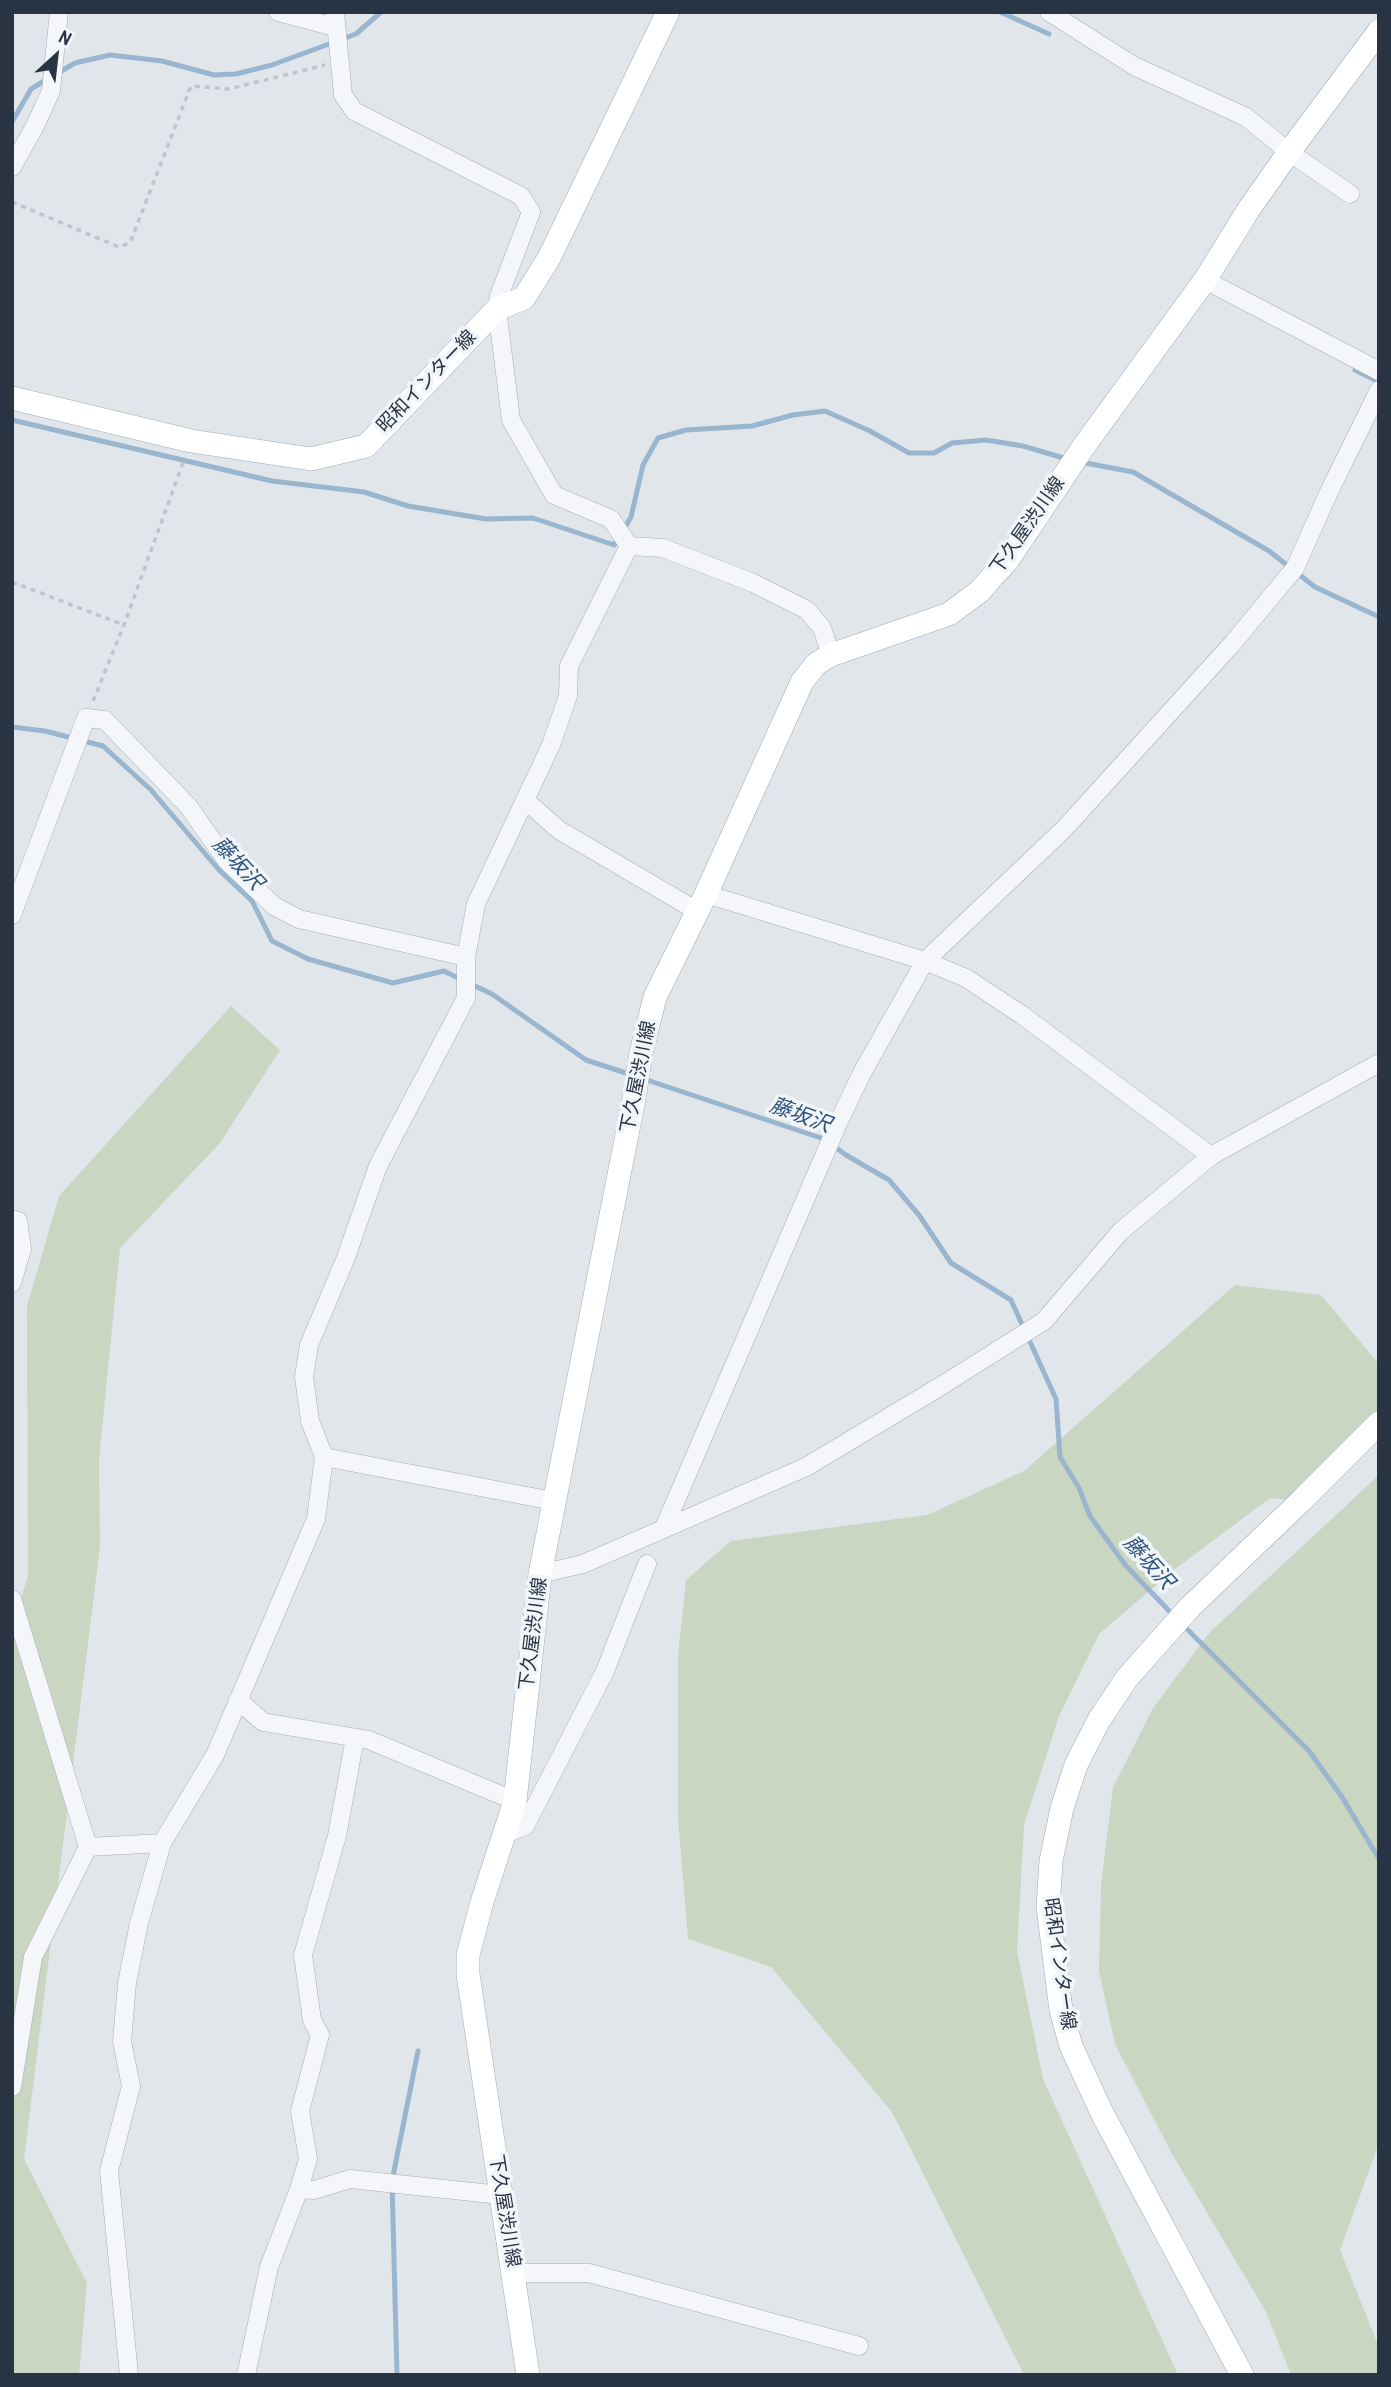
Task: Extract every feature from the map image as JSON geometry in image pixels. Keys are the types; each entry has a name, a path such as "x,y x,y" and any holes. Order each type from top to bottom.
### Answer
{"main road":[{"name":"昭和インター線","path":"12,398 191,441 311,459 366,446 497,309 524,298 549,258 668,12"},
{"name":"下久屋渋川線","path":"528,2375 468,1974 468,1955 502,1835 515,1801 540,1574 641,1053 655,997 802,682 816,664 831,655 949,614 980,591 1007,561 1084,446 1205,280 1249,209 1289,152 1379,31"},
{"name":"昭和インター線","path":"1242,2375 1102,2113 1071,2046 1061,2010 1048,1906 1051,1861 1062,1808 1076,1765 1099,1720 1127,1678 1190,1607 1379,1423"}],"street":[{"path":"12,167 51,91 59,12"},
{"path":"278,12 335,20 343,95 354,111 521,196 531,212 499,296 497,309 511,420 554,495 611,519 629,546"},
{"path":"1049,12 1134,66 1246,117 1289,152 1349,194"},
{"path":"1205,280 1379,371"},
{"path":"664,1528 839,1121 862,1073 925,961 1064,829 1232,643 1295,568 1379,390"},
{"path":"629,546 663,548 753,583 807,610 822,628 831,655"},
{"path":"129,2375 109,2171 131,2086 122,2042 127,1983 139,1923 162,1843 215,1755 316,1519 324,1457 310,1421 304,1377 309,1345 345,1260 378,1166 466,998 466,957 477,904 551,745 568,695 569,666 629,546"},
{"path":"12,915 86,718 106,720 188,806 227,861 274,906 299,919 466,957"},
{"path":"526,802 559,830 701,902 925,961 966,978 1022,1015 1211,1156"},
{"path":"540,1574 583,1564 806,1467 941,1386 1044,1321 1121,1231 1211,1156 1379,1063"},
{"path":"12,1219 18,1221 22,1249 12,1283"},
{"path":"324,1457 553,1501"},
{"path":"502,1835 525,1826 605,1671 648,1564"},
{"path":"12,1599 88,1847 33,1957 12,2087"},
{"path":"238,1700 263,1722 369,1741 515,1801"},
{"path":"246,2375 269,2267 308,2159 300,2111 320,2035 312,2020 303,1955 337,1836 355,1738"},
{"path":"88,1847 162,1843"},
{"path":"299,2189 314,2190 350,2179 501,2195"},
{"path":"513,2273 589,2273 859,2346"}],"path":[{"path":"12,202 119,247 130,243 191,86 229,89 338,62"},
{"path":"86,718 124,625 191,441"},
{"path":"12,582 124,625"}],"green space":[{"path":"231,1006 280,1050 220,1143 120,1248 99,1460 100,1546 24,2159 87,2283 79,2375 12,2375 12,1631 28,1575 27,1306 59,1196"},
{"path":"1235,1285 1321,1295 1379,1364 1379,1413 1301,1501 1270,1498 1175,1569 1099,1634 1059,1716 1024,1825 1017,1951 1043,2079 1178,2375 1024,2375 892,2112 771,1967 688,1939 678,1819 678,1655 686,1580 731,1541 927,1515 1024,1471"},
{"path":"1379,1475 1379,2143 1340,2250 1379,2347 1379,2375 1291,2375 1266,2312 1171,2152 1115,2044 1099,1971 1101,1886 1113,1787 1153,1708 1210,1632"}],"waterway":[{"path":"58,73 75,63 110,55 162,61 214,75 236,74 272,65 356,34 381,12"},
{"path":"1000,12 1049,34"},
{"path":"12,122 31,89 49,78"},
{"path":"1355,370 1379,382"},
{"path":"624,529 631,517 643,465 658,438 686,430 752,426 793,415 825,411 870,431 909,453 934,453 952,443 986,440 1023,446 1067,459"},
{"path":"12,420 272,481 364,492 408,506 486,519 533,518 614,545 618,538"},
{"path":"1080,462 1133,472 1269,551 1315,587 1379,617"},
{"name":"藤坂沢","path":"12,727 45,731 103,746 151,790 219,870 252,901 272,941 308,959 393,983 444,971 462,980"},
{"name":"藤坂沢","path":"471,984 492,994 586,1060 632,1075"},
{"name":"藤坂沢","path":"641,1078 824,1139 889,1180 919,1215 951,1263 1011,1300 1056,1399 1060,1457 1079,1488 1090,1516 1126,1566 1175,1617"},
{"name":"藤坂沢","path":"1182,1624 1309,1751 1342,1797 1379,1859"},
{"path":"397,2375 392,2181 418,2051"}]}
